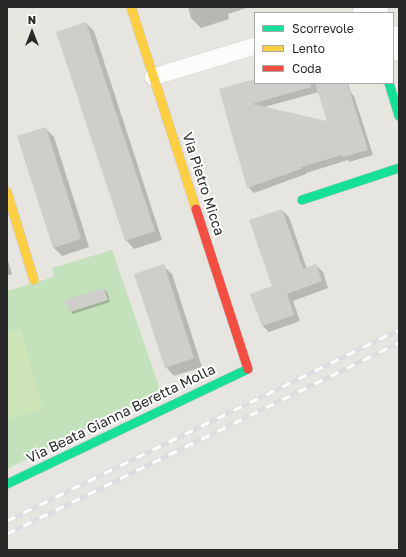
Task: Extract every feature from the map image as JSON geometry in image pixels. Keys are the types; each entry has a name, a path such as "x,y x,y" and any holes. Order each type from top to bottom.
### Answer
{"street":[{"name":"Via Pietro Micca","path":"131,7 248,369"},
{"path":"394,37 399,53"},
{"path":"154,77 254,46"},
{"path":"389,84 399,116"},
{"path":"302,200 399,168"},
{"path":"7,192 34,280"},
{"name":"Via Beata Gianna Beretta Molla","path":"7,484 248,369"}],"green space":[{"path":"112,250 161,392 7,469 7,291 54,277 52,268"},
{"path":"21,329 43,409 7,419 7,333"}],"building":[{"path":"86,22 155,231 125,241 56,32"},
{"path":"254,79 254,84 311,84 311,87 252,104 327,121 315,84 347,84 368,150 343,157 342,155 301,167 301,169 247,188 219,89"},
{"path":"46,127 81,239 53,248 17,136"},
{"path":"282,209 303,269 316,264 322,281 287,294 294,315 262,326 250,294 272,286 249,220"},
{"path":"164,264 194,358 165,368 134,274"},
{"path":"104,288 108,300 70,312 65,300"}],"railway":[{"path":"7,521 399,330"},
{"path":"7,534 399,343"}],"traffic: fast":[{"path":"389,84 399,116"},
{"path":"302,200 399,168"},
{"path":"7,484 248,369"}],"traffic: slow":[{"path":"131,7 196,209"},
{"path":"7,192 34,280"}],"traffic: jam":[{"path":"196,209 248,369"}]}
